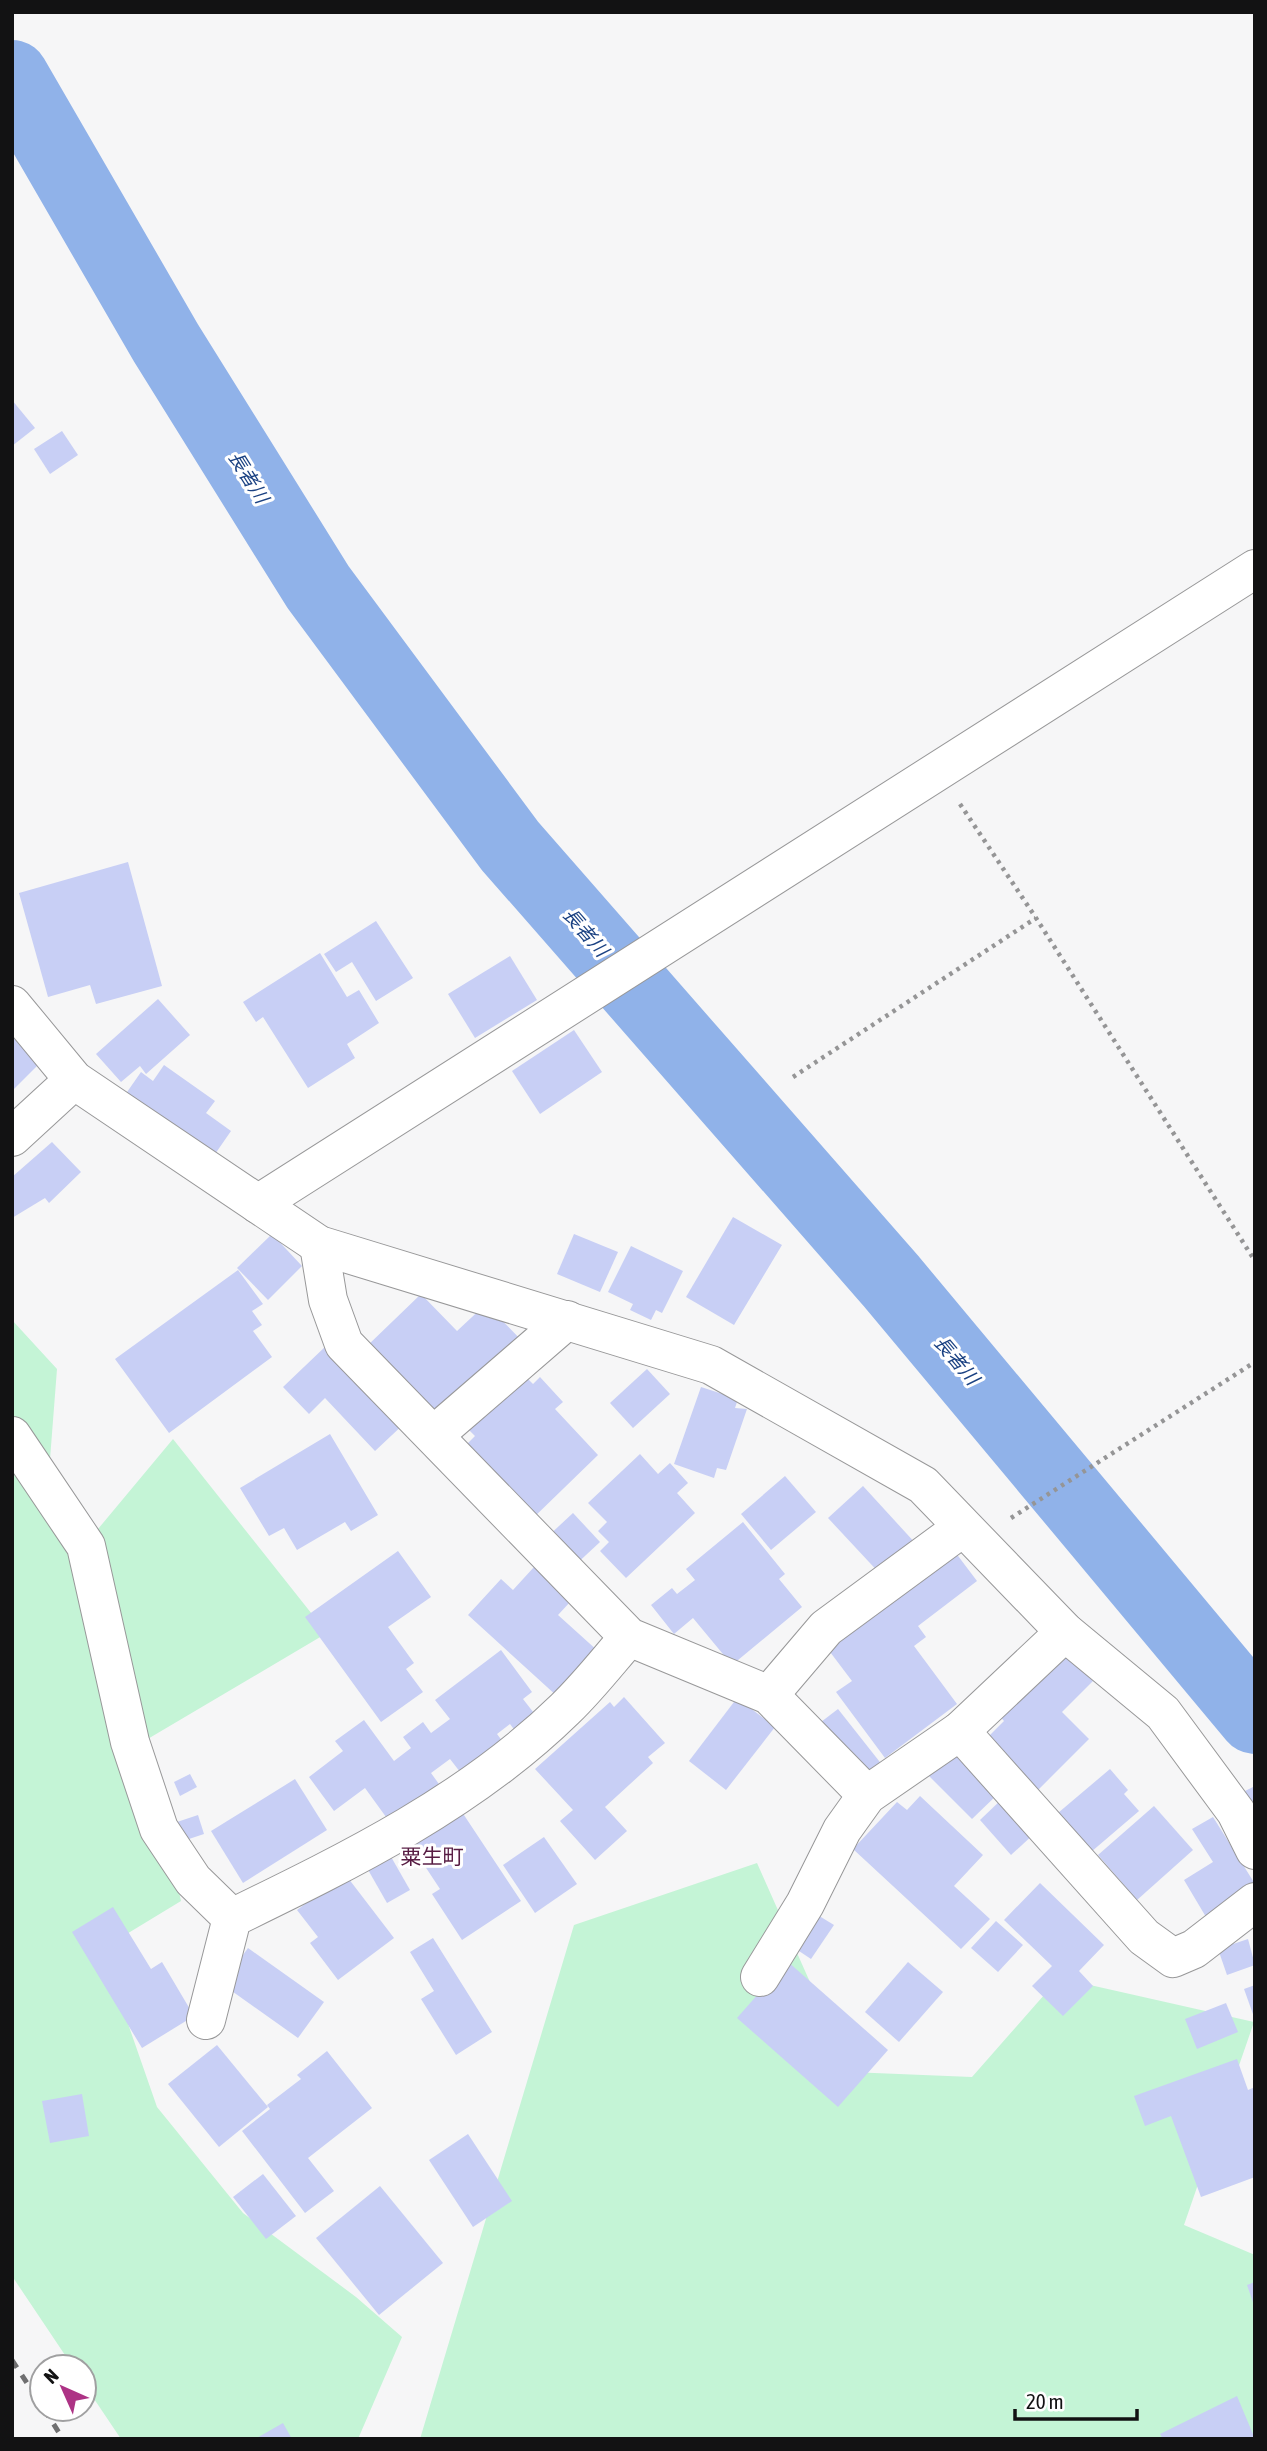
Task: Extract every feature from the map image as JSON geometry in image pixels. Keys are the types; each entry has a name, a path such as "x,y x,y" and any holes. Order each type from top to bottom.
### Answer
{"street":[{"path":"258,1204 1255,569"},
{"path":"12,1005 74,1080 319,1245 711,1365 923,1485 1065,1632 1163,1713 1236,1812 1255,1850"},
{"path":"12,1137 74,1080"},
{"path":"319,1245 328,1300 344,1344 629,1637 769,1695 867,1795"},
{"path":"434,1435 567,1320"},
{"path":"12,1436 86,1546 130,1742 159,1829 193,1880 232,1918"},
{"path":"769,1695 826,1628 962,1528"},
{"path":"760,1977 805,1904 842,1830 867,1795 960,1731 1065,1632"},
{"path":"206,2020 232,1918 350,1861 481,1780 566,1709 629,1637"},
{"path":"960,1731 1144,1937 1173,1958 1194,1949 1255,1902"}],"path":[{"path":"938,772 1036,918 1255,1261"},
{"path":"793,1077 1036,918"},
{"path":"1023,1512 1255,1362"}],"green space":[{"path":"12,1320 57,1369 48,1485 93,1535 173,1439 327,1633 146,1740 181,1901 102,1949 157,2107 243,2213 356,2297 402,2337 358,2439 121,2439 98,2405 98,2353 64,2353 12,2276"},
{"path":"757,1863 850,2072 972,2077 1059,1978 1254,2022 1184,2225 1255,2255 1255,2439 420,2439 574,1925"}],"building":[{"path":"12,400 35,428 12,446"},
{"path":"62,431 78,455 50,474 34,449"},
{"path":"128,862 162,986 96,1004 90,985 48,997 19,893"},
{"path":"376,921 413,978 376,1001 352,962 336,972 324,954"},
{"path":"320,953 347,997 359,990 379,1023 347,1044 355,1058 308,1088 263,1017 256,1022 243,1002"},
{"path":"510,956 537,1000 475,1038 448,994"},
{"path":"158,999 190,1035 146,1074 140,1066 121,1082 96,1054"},
{"path":"574,1030 602,1072 540,1114 512,1071"},
{"path":"12,1036 39,1064 12,1091"},
{"path":"164,1065 215,1101 206,1113 231,1131 213,1157 125,1095 141,1072 153,1081"},
{"path":"52,1142 81,1172 49,1203 45,1198 12,1218 12,1177"},
{"path":"733,1217 782,1245 734,1325 686,1297"},
{"path":"272,1234 302,1266 268,1300 237,1268"},
{"path":"574,1234 618,1252 600,1292 557,1274"},
{"path":"631,1246 683,1271 662,1313 656,1310 651,1320 630,1310 633,1304 608,1292"},
{"path":"238,1270 263,1304 252,1311 262,1325 253,1331 272,1357 169,1433 115,1359"},
{"path":"421,1294 457,1331 486,1304 526,1345 485,1385 475,1374 433,1415 366,1347"},
{"path":"327,1345 408,1420 375,1451 325,1398 309,1414 283,1387"},
{"path":"647,1369 670,1394 633,1428 610,1403"},
{"path":"525,1376 533,1384 540,1377 563,1402 555,1409 598,1455 529,1522 466,1445 475,1436 464,1425"},
{"path":"701,1387 738,1399 735,1408 747,1409 726,1470 717,1468 714,1478 674,1464"},
{"path":"330,1434 378,1515 351,1531 345,1522 297,1550 284,1528 269,1536 240,1488"},
{"path":"640,1454 658,1474 670,1463 688,1483 677,1493 695,1513 626,1578 600,1551 609,1542 598,1531 607,1522 588,1503"},
{"path":"785,1476 816,1512 771,1550 741,1514"},
{"path":"863,1486 917,1545 883,1577 828,1518"},
{"path":"573,1513 600,1542 572,1568 545,1539"},
{"path":"743,1522 785,1574 779,1579 802,1607 732,1665 693,1618 674,1634 651,1605 672,1588 677,1594 695,1580 686,1569"},
{"path":"949,1544 977,1581 918,1626 926,1637 914,1646 957,1704 885,1758 836,1692 852,1681 821,1640"},
{"path":"398,1551 431,1597 388,1627 414,1663 406,1669 423,1692 381,1722 305,1617"},
{"path":"534,1567 571,1601 558,1615 599,1652 558,1697 468,1615 501,1579 513,1590"},
{"path":"501,1650 532,1692 523,1699 537,1717 516,1732 510,1724 497,1734 506,1746 464,1777 450,1759 431,1773 444,1791 394,1828 365,1788 334,1811 309,1777 343,1751 335,1741 364,1720 394,1761 411,1748 403,1737 423,1722 431,1733 450,1719 435,1700"},
{"path":"1066,1655 1093,1681 1062,1712 1089,1739 1038,1790 981,1744 1004,1721 997,1713"},
{"path":"624,1697 665,1743 648,1757 653,1763 605,1807 627,1831 595,1860 560,1821 573,1810 535,1769 610,1702 614,1707"},
{"path":"737,1698 775,1727 726,1790 689,1761"},
{"path":"838,1709 883,1766 865,1779 821,1722"},
{"path":"956,1745 1001,1791 972,1819 927,1774"},
{"path":"1110,1769 1128,1790 1124,1794 1139,1811 1091,1852 1058,1813"},
{"path":"190,1774 197,1787 180,1796 174,1782"},
{"path":"295,1779 327,1830 243,1883 211,1831"},
{"path":"1255,1786 1255,1810 1245,1791"},
{"path":"920,1796 983,1855 954,1886 990,1919 961,1949 853,1849 897,1802 907,1810"},
{"path":"1003,1798 1035,1833 1011,1855 980,1820"},
{"path":"458,1806 521,1901 462,1940 432,1894 440,1889 407,1839"},
{"path":"1154,1806 1193,1850 1137,1900 1098,1855"},
{"path":"198,1815 204,1834 183,1841 177,1822"},
{"path":"1213,1817 1255,1884 1206,1917 1184,1880 1213,1862 1192,1829"},
{"path":"544,1837 577,1884 535,1913 503,1865"},
{"path":"390,1855 410,1890 387,1903 367,1868"},
{"path":"345,1874 394,1938 338,1980 310,1943 318,1937 297,1910"},
{"path":"1040,1883 1104,1945 1079,1971 1093,1986 1063,2016 1032,1986 1052,1966 1004,1920"},
{"path":"113,1907 151,1969 162,1962 194,2016 142,2048 72,1932"},
{"path":"816,1914 834,1925 811,1959 793,1947"},
{"path":"996,1921 1023,1945 998,1972 971,1948"},
{"path":"433,1938 492,2032 456,2055 421,1999 434,1991 410,1952"},
{"path":"1248,1939 1255,1965 1227,1975 1218,1949"},
{"path":"248,1948 324,2002 298,2038 222,1984"},
{"path":"787,1961 888,2050 838,2107 737,2018"},
{"path":"908,1962 943,1992 899,2042 865,2012"},
{"path":"1255,1985 1255,2017 1254,2017 1244,1989"},
{"path":"1226,2003 1238,2032 1197,2049 1185,2019"},
{"path":"217,2045 268,2107 219,2147 168,2084"},
{"path":"327,2051 372,2108 308,2158 334,2191 305,2213 242,2131 270,2109 267,2105 301,2079 297,2075"},
{"path":"1237,2059 1248,2090 1255,2087 1255,2177 1201,2197 1171,2116 1145,2126 1134,2096"},
{"path":"82,2094 89,2136 50,2143 42,2101"},
{"path":"468,2134 512,2201 473,2227 429,2160"},
{"path":"263,2174 296,2216 266,2239 233,2197"},
{"path":"380,2186 443,2263 379,2315 316,2238"},
{"path":"1255,2282 1255,2305 1254,2305 1247,2285"},
{"path":"1237,2396 1255,2439 1163,2439 1160,2434"},
{"path":"283,2423 292,2439 255,2439"}],"waterway":[{"name":"長者川","path":"12,77 166,343 318,587 510,846 891,1281 1255,1717"}],"railway":[{"path":"12,2360 28,2385"},
{"path":"53,2423 63,2439"}],"district":[{"name":"粟生町","path":"432,1856"}]}
